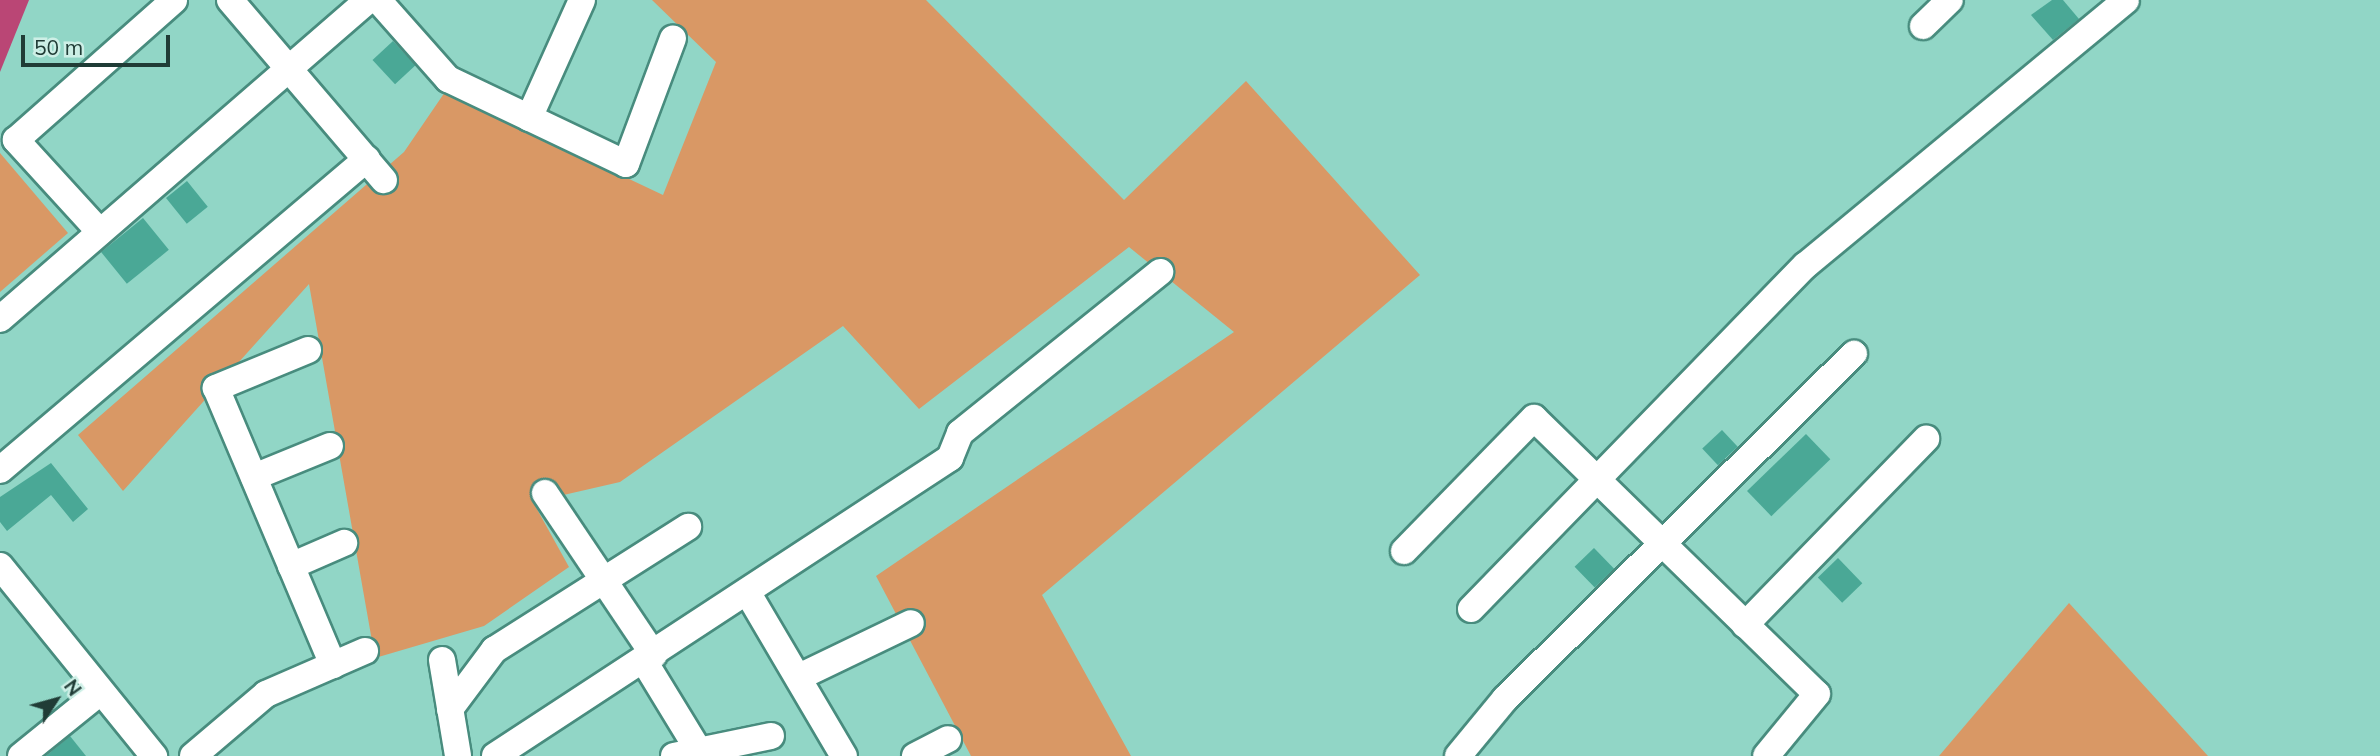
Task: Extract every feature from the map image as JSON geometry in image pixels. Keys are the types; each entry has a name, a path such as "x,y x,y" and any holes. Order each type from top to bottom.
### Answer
{"street":[{"path":"100,232 16,140 174,0"},
{"path":"230,0 384,180"},
{"path":"0,318 368,0"},
{"path":"378,0 449,79 626,164 673,38"},
{"path":"529,118 582,0"},
{"path":"1923,26 1950,0"},
{"path":"1471,609 1806,265 2126,0"},
{"path":"0,470 367,159"},
{"path":"495,756 749,595 950,458 960,433 1160,272"},
{"path":"308,349 216,388 333,665"},
{"path":"1458,756 1505,699 1854,354"},
{"path":"1404,551 1534,418 1817,694 1766,756"},
{"path":"1745,625 1926,439"},
{"path":"254,477 330,446"},
{"path":"545,493 649,658 700,753 771,736"},
{"path":"450,709 494,650 688,527"},
{"path":"291,566 344,543"},
{"path":"0,566 154,756"},
{"path":"749,595 844,756"},
{"path":"799,677 911,623"},
{"path":"193,756 266,694 365,651"},
{"path":"442,660 458,756"},
{"path":"21,756 100,692"},
{"path":"915,756 948,739"}],"shaded area":[{"path":"0,0 29,0 0,72"},
{"path":"652,0 926,0 1124,200 1246,81 1420,275 1042,595 1131,756 971,756 876,576 1234,332 1129,247 919,409 843,326 620,482 533,502 569,567 484,626 375,658 309,284 123,491 78,435 404,152 445,92 663,195 716,62"},
{"path":"0,153 68,233 0,292"},
{"path":"2069,603 2208,756 1939,756"}],"building":[{"path":"2052,0 2063,0 2079,19 2053,40 2031,15"},
{"path":"393,41 416,65 395,84 373,60"},
{"path":"187,181 208,207 187,224 166,198"},
{"path":"143,218 169,250 127,284 101,252"},
{"path":"1722,430 1738,447 1718,465 1702,448"},
{"path":"1806,434 1830,459 1771,516 1747,491"},
{"path":"51,463 88,509 73,522 51,495 7,531 0,522 0,497"},
{"path":"1594,548 1614,569 1595,588 1575,567"},
{"path":"1838,558 1862,583 1842,603 1818,577"},
{"path":"70,736 86,756 46,756"}]}
